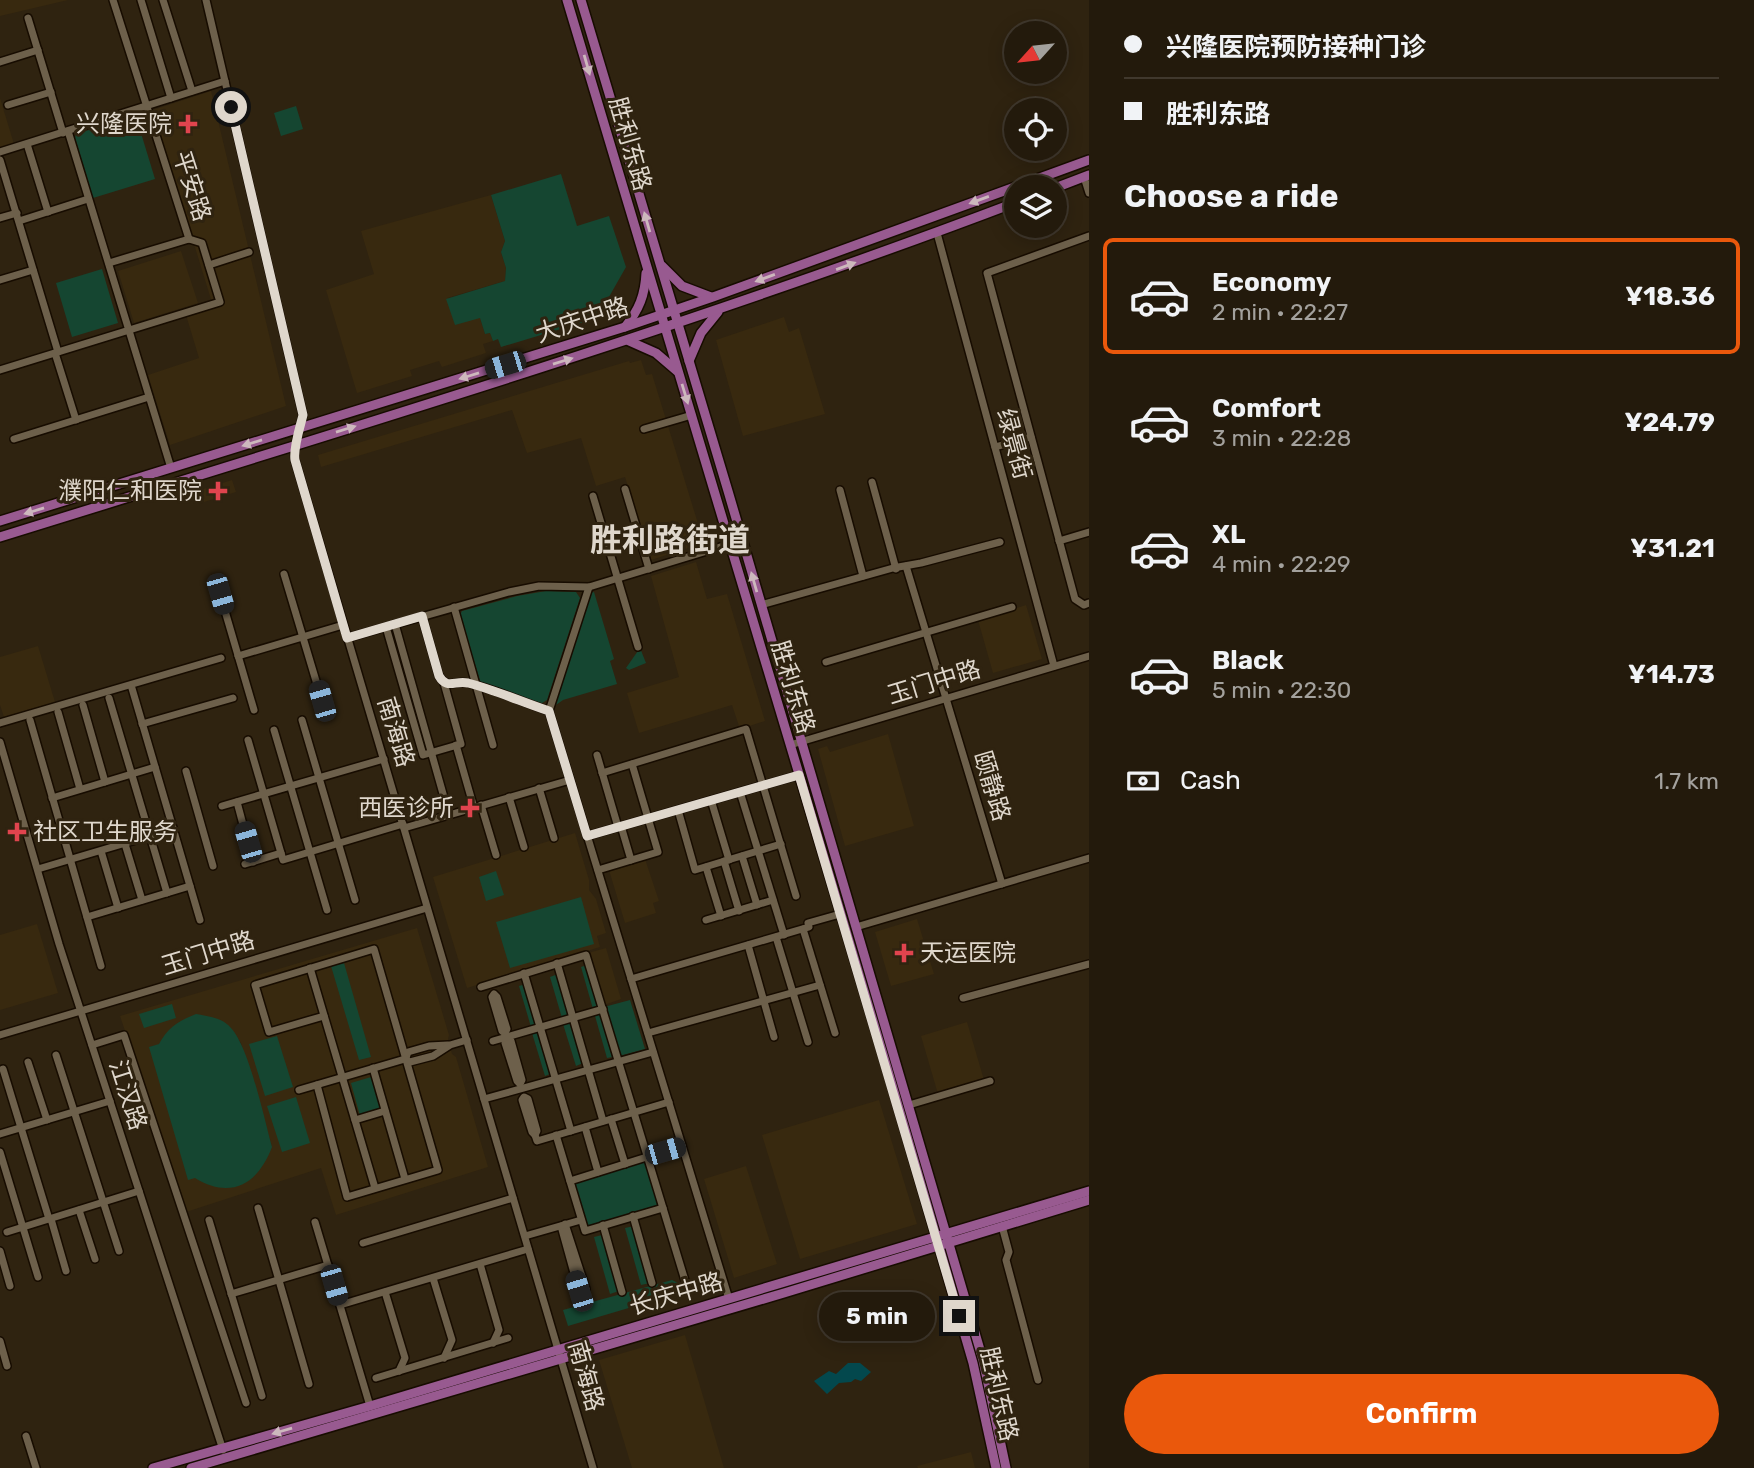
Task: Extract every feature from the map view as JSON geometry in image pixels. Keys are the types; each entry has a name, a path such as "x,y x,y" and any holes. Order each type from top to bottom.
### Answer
{"main road":[{"name":"胜利东路","path":"567,0 840,914 986,1371 1006,1468"},
{"name":"胜利东路","path":"581,0 909,1105 981,1395 996,1468"},
{"name":"大庆中路","path":"0,521 662,315 1089,160"},
{"path":"1067,184 1087,176"},
{"name":"大庆中路","path":"0,537 666,329 1004,207"},
{"path":"660,263 682,286 713,297"},
{"path":"625,327 643,299 646,268"},
{"path":"689,361 701,333 719,311"},
{"path":"629,341 656,353 679,373"},
{"name":"长庆中路","path":"191,1468 942,1240 1089,1191"},
{"name":"长庆中路","path":"153,1468 560,1354 729,1299 1089,1200"}],"street":[{"name":"平安路","path":"113,0 188,239"},
{"path":"141,0 171,98"},
{"path":"163,0 192,91"},
{"name":"南海路","path":"206,0 303,415 294,452 295,460 593,1468"},
{"path":"28,18 109,263 171,468"},
{"path":"0,62 38,50"},
{"path":"0,152 225,81"},
{"path":"8,105 51,92"},
{"path":"27,144 48,212"},
{"path":"0,160 76,420"},
{"path":"1087,176 1089,193"},
{"path":"0,219 48,212 88,200"},
{"name":"绿景街","path":"937,233 1054,666"},
{"path":"1089,236 987,273 1075,599 1084,605 1089,603"},
{"path":"0,370 220,302 202,243 188,239 109,263"},
{"path":"209,265 249,253"},
{"path":"0,280 33,270"},
{"path":"14,439 149,397"},
{"path":"644,429 692,415"},
{"path":"995,447 1031,437"},
{"path":"872,482 896,569"},
{"path":"625,489 649,569"},
{"path":"839,490 863,576"},
{"path":"593,496 638,648"},
{"path":"1059,541 1089,532"},
{"path":"761,605 1000,542"},
{"path":"347,638 539,586 589,587 730,544"},
{"name":"颐静路","path":"906,566 1002,884"},
{"path":"284,574 322,701"},
{"path":"589,587 549,711 729,1299"},
{"path":"220,594 254,710"},
{"path":"454,607 494,745"},
{"path":"826,662 1012,607"},
{"path":"386,627 423,755 456,746 461,744 422,616"},
{"path":"395,624 449,815"},
{"path":"238,656 343,625"},
{"name":"玉门中路","path":"790,745 1089,656"},
{"path":"0,723 221,658"},
{"path":"444,683 448,685 463,682 476,685 549,711"},
{"path":"131,685 200,920"},
{"path":"109,698 167,893"},
{"path":"142,724 233,698"},
{"path":"83,705 105,782"},
{"path":"58,712 80,789"},
{"path":"30,720 101,966"},
{"path":"302,720 355,900"},
{"path":"602,773 746,729 796,896"},
{"path":"274,730 327,911"},
{"path":"248,740 283,860 570,780"},
{"name":"江汉路","path":"0,742 81,1011 226,1458"},
{"path":"456,746 496,855"},
{"path":"597,755 631,860"},
{"path":"222,806 384,759"},
{"path":"598,870 658,852 632,764"},
{"path":"52,797 155,767"},
{"path":"186,771 213,866"},
{"path":"587,836 799,775"},
{"path":"539,789 554,838"},
{"path":"740,792 774,900 793,993 807,1042"},
{"path":"509,797 523,847"},
{"path":"712,800 739,911"},
{"path":"236,802 249,863 281,853"},
{"path":"678,810 695,870 781,844"},
{"path":"38,869 173,829"},
{"path":"125,844 142,900"},
{"path":"101,851 118,908"},
{"path":"742,856 757,905"},
{"path":"856,927 1089,858"},
{"path":"706,867 720,916"},
{"path":"87,917 190,886"},
{"path":"706,920 774,900"},
{"name":"玉门中路","path":"0,1035 427,908"},
{"path":"631,979 803,929 809,927 808,923 840,914"},
{"path":"803,929 835,1032"},
{"path":"748,945 774,1037"},
{"path":"317,1085 347,1197 438,1170 374,949 255,985 269,1032 324,1016"},
{"path":"481,987 586,954 687,1287"},
{"path":"557,963 588,1070 625,1164"},
{"path":"963,998 1089,964"},
{"path":"310,968 375,1188"},
{"path":"524,973 571,1131"},
{"path":"491,984 494,994 492,997 506,1036 505,1042 537,1141 669,1102"},
{"path":"648,1033 820,985"},
{"path":"493,1041 603,1009"},
{"path":"92,1045 124,1035 246,1403"},
{"path":"299,1090 405,1059 410,1062 433,1056 450,1045 467,1040"},
{"path":"484,1099 653,1052"},
{"path":"56,1055 120,1251"},
{"path":"29,1062 47,1120"},
{"path":"373,1068 405,1179"},
{"path":"4,1069 66,1270"},
{"path":"909,1105 990,1081"},
{"path":"0,1134 110,1101"},
{"path":"355,1120 385,1111"},
{"path":"585,1127 598,1172"},
{"path":"556,1135 585,1231 663,1208"},
{"path":"570,1181 682,1146"},
{"path":"0,1152 38,1277"},
{"path":"7,1232 139,1191"},
{"path":"363,1243 513,1198"},
{"path":"258,1208 309,1384"},
{"path":"79,1210 95,1259"},
{"path":"633,1216 652,1283"},
{"path":"209,1220 262,1396"},
{"path":"524,1236 581,1220"},
{"path":"315,1222 370,1406"},
{"path":"563,1225 579,1291 584,1294 586,1289 572,1241 567,1239"},
{"path":"603,1225 622,1292"},
{"path":"1002,1226 1009,1252 1006,1260 1038,1380"},
{"path":"340,1305 528,1249"},
{"path":"0,1251 10,1286"},
{"path":"480,1264 499,1330 493,1343"},
{"path":"231,1294 328,1265"},
{"path":"433,1278 452,1340 444,1358"},
{"path":"385,1292 405,1358 399,1371"},
{"path":"376,1378 508,1338"},
{"path":"0,1341 7,1366"},
{"path":"26,1436 36,1468"}],"shaded area":[{"path":"0,0 68,0 0,16"},
{"path":"211,91 286,406 170,445 148,375 199,358 186,315 213,306 153,110"},
{"path":"0,98 14,144 0,148"},
{"path":"491,195 505,241 501,252 506,268 505,281 447,298 480,318 485,334 490,333 493,341 483,344 486,353 442,367 439,361 410,370 412,376 357,393 326,290 374,274 361,231"},
{"path":"181,251 198,303 134,323 118,271"},
{"path":"784,317 789,332 799,328 825,414 743,436 716,340"},
{"path":"641,360 646,375 652,374 704,543 651,560 625,477 596,486 581,438 527,453 512,410 321,467 318,455 629,361"},
{"name":"濮阳仁和医院","path":"232,480 236,492 204,502 200,490"},
{"path":"696,562 707,599 727,594 765,721 740,729 732,705 639,733 627,693 679,677 651,576"},
{"path":"1026,605 1042,659 993,673 978,620"},
{"path":"38,646 55,702 4,717 0,705 0,657"},
{"path":"888,734 914,826 845,846 818,749 827,746 830,752"},
{"path":"575,833 589,880 589,890 596,899 606,933 597,936 600,947 467,988 433,877"},
{"path":"645,859 659,901 653,903 656,913 625,923 609,870"},
{"name":"天运医院","path":"917,919 934,974 891,986 875,932"},
{"path":"37,924 58,993 0,1010 0,935"},
{"path":"417,928 449,1035 452,1054 456,1057 488,1167 336,1215 321,1168 186,1212 120,1016","holes":["229,1026 241,1043 272,1147 150,1047"]},
{"path":"606,948 621,999 604,1005 588,953"},
{"path":"967,1022 984,1080 938,1094 921,1036"},
{"path":"879,1100 917,1224 800,1259 762,1135"},
{"path":"746,1166 777,1264 734,1278 704,1179"},
{"path":"685,1335 724,1468 632,1468 599,1360"},
{"path":"971,1452 975,1468 917,1466"}],"green space":[{"path":"296,106 303,129 281,136 274,113"},
{"path":"131,117 137,120 155,179 93,198 76,134"},
{"path":"561,174 577,226 609,216 626,267 597,318 501,347 498,339 493,341 490,333 485,334 480,318 455,325 446,299 505,281 506,268 501,252 505,241 491,195"},
{"path":"102,269 118,323 72,337 56,283"},
{"path":"546,591 576,592 580,598 547,700 542,703 481,684 460,615 462,611"},
{"path":"594,592 614,659 610,661 617,684 563,700 553,707 589,593"},
{"path":"640,648 646,663 629,670 626,668"},
{"path":"496,871 504,895 486,901 479,877"},
{"path":"581,897 594,944 510,968 496,922"},
{"path":"344,963 371,1057 359,1060 331,966"},
{"path":"587,965 599,1007 593,1009 581,967"},
{"path":"558,974 570,1016 562,1018 550,977"},
{"path":"526,984 538,1025 531,1027 519,986"},
{"path":"630,1000 645,1049 619,1056 604,1007"},
{"path":"172,1004 176,1018 144,1028 139,1014"},
{"path":"196,1014 224,1022 238,1037 255,1084 272,1147 259,1171 251,1179 231,1188 208,1185 195,1178 188,1180 149,1047 159,1044 174,1025"},
{"path":"600,1014 612,1057 607,1058 595,1016"},
{"path":"571,1022 583,1063 576,1066 563,1024"},
{"path":"540,1031 552,1073 545,1076 532,1033"},
{"path":"277,1036 293,1087 265,1096 249,1044"},
{"path":"371,1077 381,1110 360,1116 351,1083"},
{"path":"296,1097 310,1143 282,1152 267,1106"},
{"path":"645,1160 660,1205 588,1227 574,1182"},
{"path":"634,1226 650,1283 641,1285 625,1228"},
{"path":"602,1235 619,1291 610,1294 594,1237"},
{"path":"672,1280 684,1286 686,1291 568,1326 563,1310"}],"water":[{"path":"848,1363 860,1363 871,1372 861,1381 855,1379 839,1383 827,1394 814,1381 829,1371 836,1374"}],"place":[{"name":"兴隆医院","path":"188,124"},
{"name":"濮阳仁和医院","path":"218,491"},
{"name":"西医诊所","path":"470,808"},
{"name":"社区卫生服务","path":"17,832"},
{"name":"天运医院","path":"904,953"}],"district":[{"name":"胜利路街道","path":"670,540"}],"route":[{"path":"231,107 303,415 294,452 295,460 347,638 422,616 439,676 444,683 448,685 463,682 476,685 549,711 587,836 799,775 959,1316"}]}
